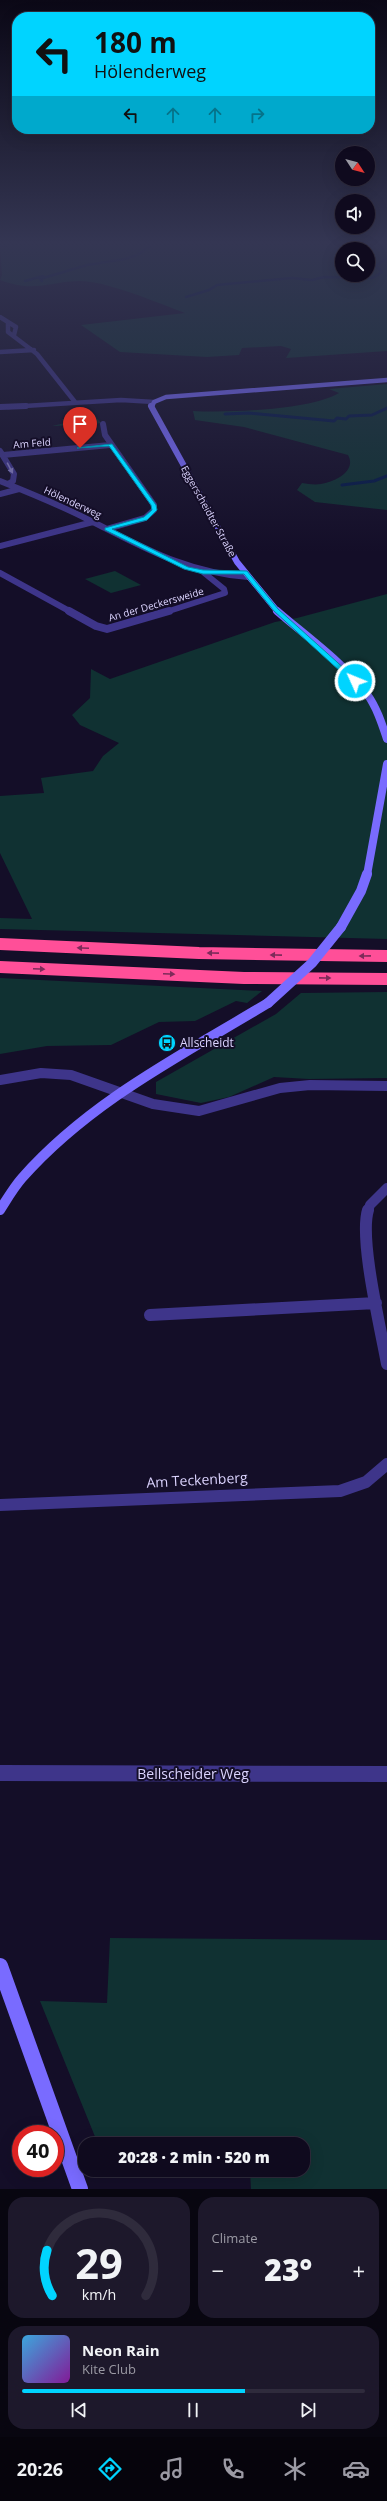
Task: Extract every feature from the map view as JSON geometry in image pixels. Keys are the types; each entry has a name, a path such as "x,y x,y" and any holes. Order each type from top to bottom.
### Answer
{"highway":[{"path":"0,944 199,953 387,956"},
{"path":"0,967 244,978 387,979"}],"street":[{"path":"30,347 56,374 75,402"},
{"path":"0,352 34,350"},
{"path":"0,406 134,399 154,402 166,397 387,380"},
{"name":"Eggerscheidter Straße","path":"154,402 151,409 215,523 247,574 276,610 342,668 367,694 378,713 387,739"},
{"path":"103,424 105,435 110,445 154,505 154,510 146,518 107,529"},
{"name":"Am Feld","path":"1,453 110,445"},
{"path":"1,453 14,474 13,481 8,484"},
{"name":"Hölenderweg","path":"0,481 19,488 93,522 176,564 222,576 247,574"},
{"path":"0,494 19,488"},
{"path":"0,546 93,522"},
{"name":"An der Deckersweide","path":"0,573 96,626 107,629 218,597 225,593 203,572"},
{"path":"0,1210 22,1178 82,1120 120,1092 268,1003 312,963 341,927 361,891 368,872 387,764"},
{"path":"0,1080 54,1073 86,1080 158,1107 189,1111 225,1107 264,1090 284,1087 387,1086"},
{"path":"387,1188 370,1205 365,1220 376,1303 387,1364"},
{"path":"150,1315 376,1303"},
{"name":"Am Teckenberg","path":"0,1505 340,1491 360,1486 378,1475 387,1464"},
{"name":"Bellscheider Weg","path":"0,1773 387,1774"},
{"path":"0,1966 80,2189"}],"green space":[{"path":"113,347 259,347 242,348 239,355 207,357 120,352"},
{"path":"285,347 387,347 387,351 286,358 291,349"},
{"path":"387,384 387,510 315,502 297,490 302,483 327,483 343,475 350,466 348,455 244,427 195,420 193,411 247,411 289,407 326,399 339,393 329,389"},
{"path":"95,416 101,423 94,424 89,418 76,419 78,425 52,426 65,423 62,419"},
{"path":"115,571 141,585 111,593 85,579"},
{"path":"387,594 387,939 0,929 0,918 32,919 0,853 0,796 44,793 41,778 93,771 103,756 119,743 80,725 72,715 90,698 91,669 110,679 275,622 297,618"},
{"path":"0,978 262,991 247,1003 236,1001 195,1021 159,1022 111,1045 47,1046 0,1054"},
{"path":"387,992 387,1078 309,1079 274,1077 229,1097 201,1103 156,1094 156,1082 276,1014 301,993"},
{"path":"110,1938 387,1940 387,2189 251,2189 250,2177 310,2177 310,2137 95,2137 40,2001 107,2003"}],"waterway":[{"path":"225,414 249,413 334,421 337,418 346,419 349,416 372,415 387,408"},
{"path":"342,485 374,481 387,476"}],"place":[{"name":"Allscheidt","path":"167,1043"}],"route":[{"path":"80,448 110,445 154,505 154,510 146,518 107,529 186,568 203,572 245,572 276,610 355,681"}]}
